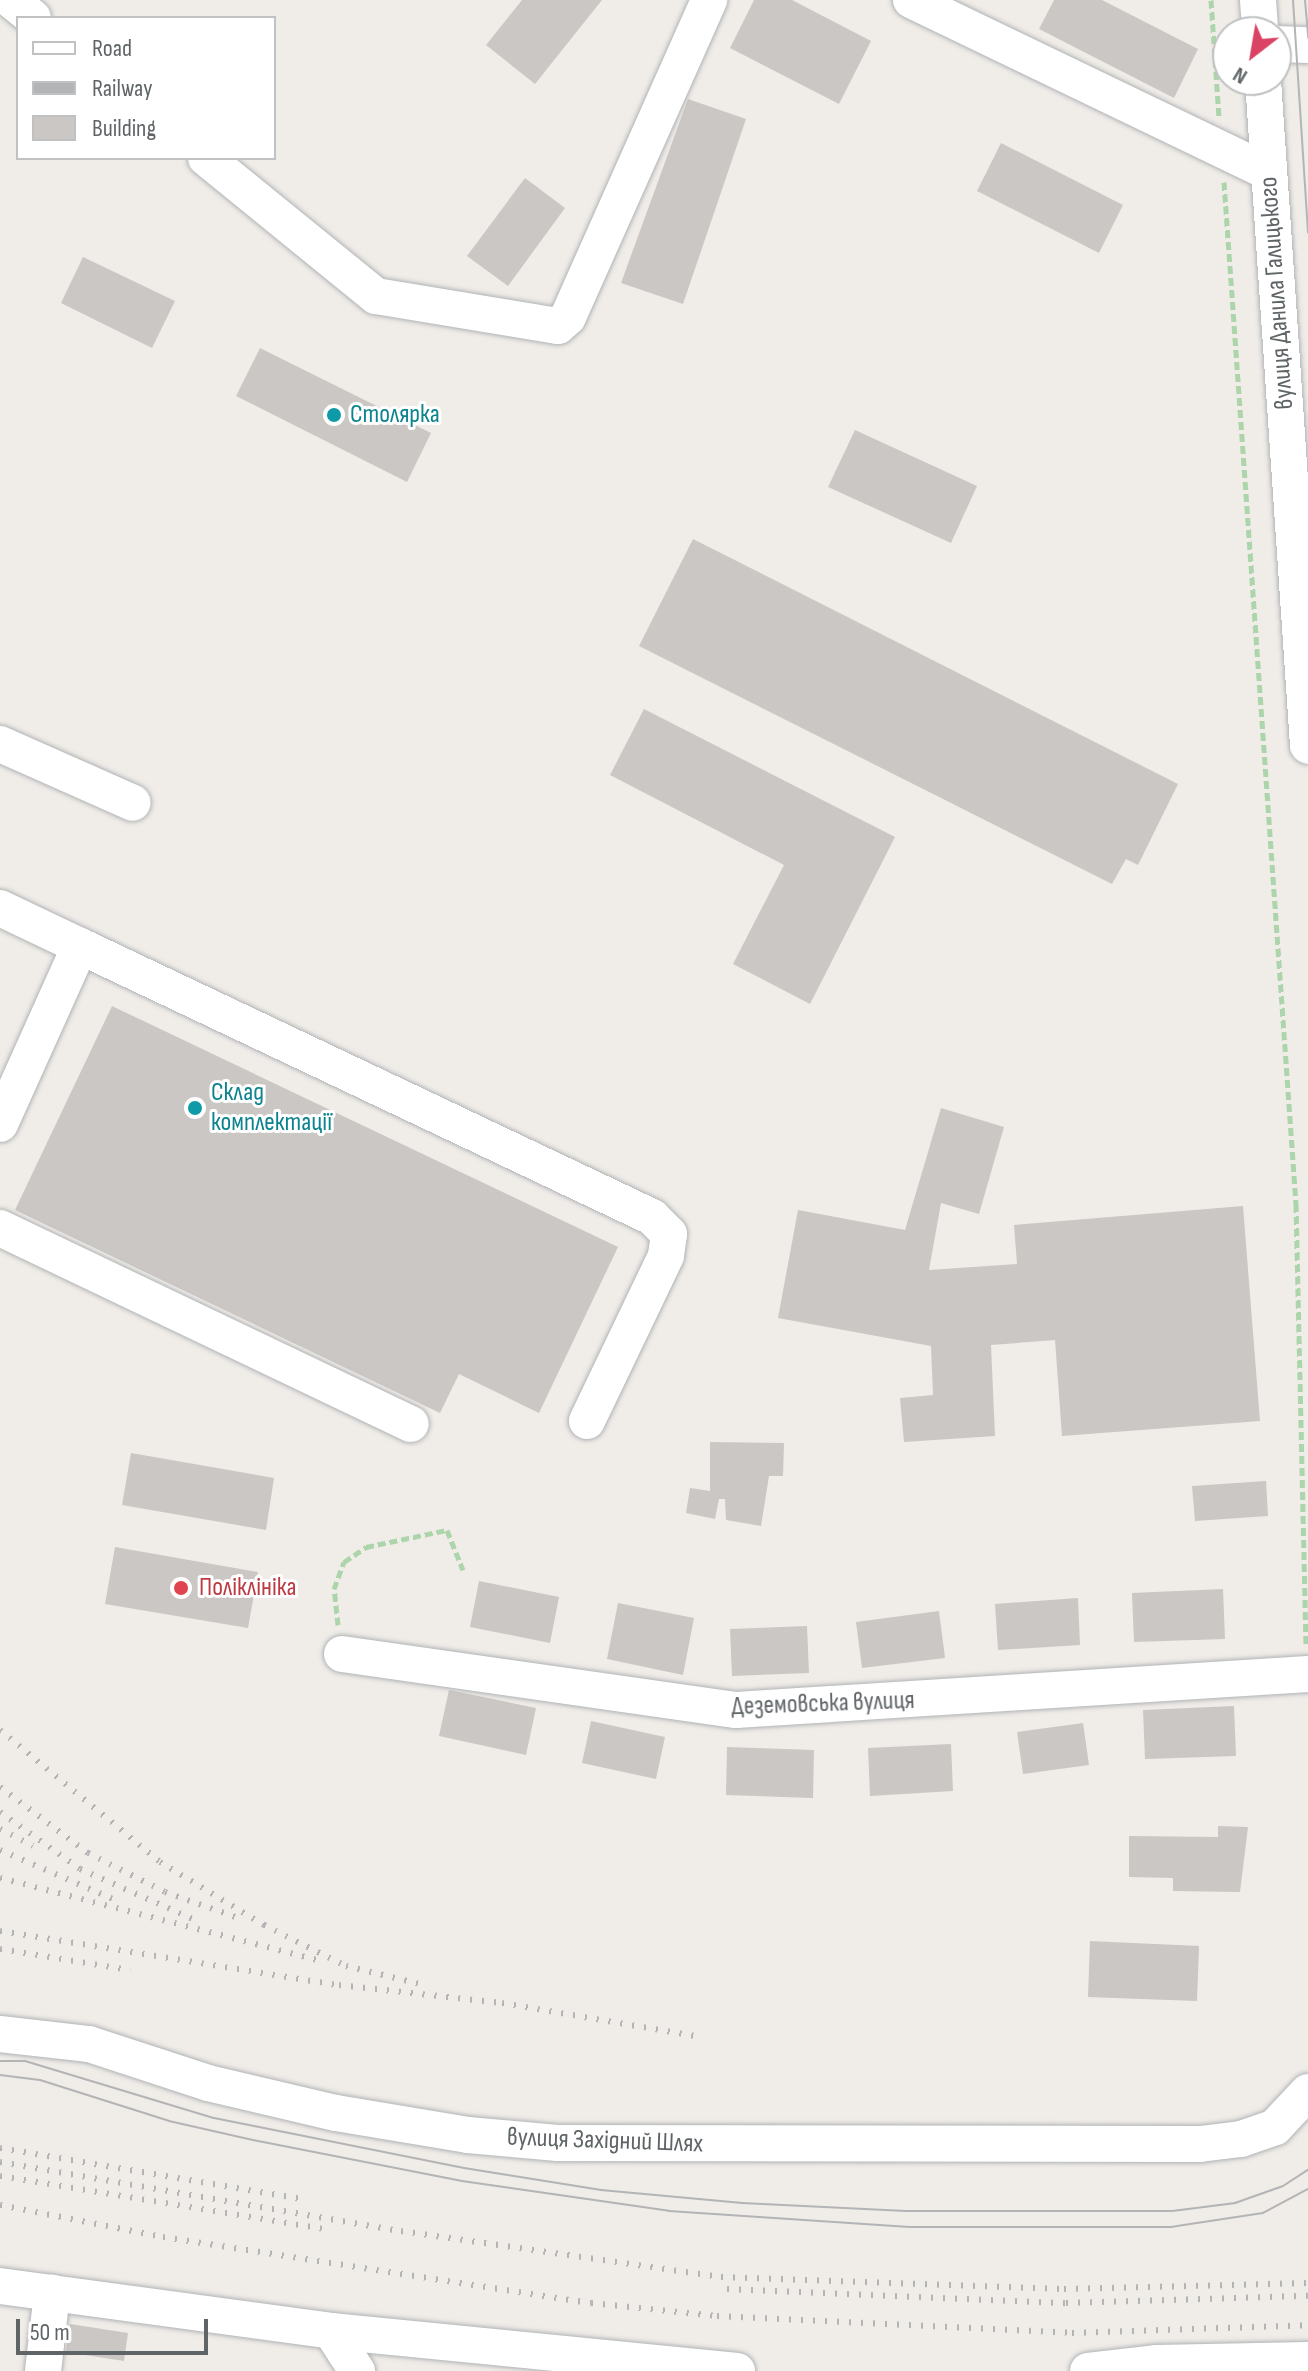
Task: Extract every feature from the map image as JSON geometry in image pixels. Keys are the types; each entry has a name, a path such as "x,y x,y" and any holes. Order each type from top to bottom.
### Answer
{"street":[{"path":"11,0 31,16"},
{"path":"208,160 376,296 558,326 568,317 709,0"},
{"path":"911,0 1268,172"},
{"name":"вулиця Данила Галицького","path":"1264,96 1308,745"},
{"path":"0,744 133,803"},
{"path":"0,908 652,1217 669,1234 666,1256 587,1421"},
{"path":"0,1124 80,946"},
{"path":"0,1228 411,1424"},
{"name":"Деземовська вулиця","path":"342,1654 736,1710 1307,1674"},
{"name":"вулиця Західний Шлях","path":"0,2034 89,2044 270,2099 498,2138 647,2146 1221,2142 1275,2127 1308,2092"},
{"path":"0,2286 331,2331 737,2371"},
{"path":"43,2371 52,2293"},
{"path":"331,2331 357,2371"},
{"path":"1088,2371 1156,2363 1308,2360"}],"path":[{"path":"1211,0 1296,1204 1307,1674"},
{"path":"342,1654 334,1589 344,1562 366,1547 447,1530 463,1570"}],"building":[{"path":"522,0 602,0 535,84 486,45"},
{"path":"754,0 792,0 871,41 839,104 730,48"},
{"path":"1054,0 1102,0 1198,49 1174,98 1039,29"},
{"path":"688,99 746,119 683,304 621,283"},
{"path":"1001,143 1123,205 1099,253 977,191"},
{"path":"525,178 565,208 508,286 467,256"},
{"path":"83,257 175,301 152,348 61,303"},
{"name":"Столярка","path":"260,348 431,433 407,482 236,396"},
{"path":"855,430 977,486 951,543 828,487"},
{"path":"693,539 1178,784 1138,865 1126,859 1112,884 639,646"},
{"path":"644,709 895,837 810,1004 733,964 784,865 610,775"},
{"name":"Склад комплектації","path":"112,1006 618,1247 539,1413 459,1374 440,1413 15,1210"},
{"path":"941,1108 1004,1127 979,1214 941,1203 929,1270 1017,1264 1014,1225 1243,1206 1260,1421 1062,1436 1055,1340 991,1345 995,1436 904,1442 900,1398 933,1395 931,1346 778,1318 798,1210 905,1230"},
{"path":"710,1442 784,1443 783,1476 769,1476 761,1526 726,1520 725,1499 719,1499 715,1519 686,1513 690,1488 710,1491"},
{"name":"Поліклініка","path":"131,1453 274,1478 266,1530 122,1505"},
{"path":"1266,1481 1268,1516 1195,1521 1192,1486"},
{"name":"Поліклініка","path":"115,1547 258,1572 248,1628 105,1604"},
{"path":"479,1581 559,1597 550,1643 470,1627"},
{"path":"1223,1589 1225,1639 1134,1642 1132,1593"},
{"path":"1078,1598 1080,1645 998,1650 995,1604"},
{"path":"618,1603 694,1618 683,1675 607,1659"},
{"path":"939,1611 945,1658 862,1668 856,1622"},
{"path":"807,1626 809,1673 732,1676 730,1629"},
{"path":"449,1690 536,1708 526,1755 439,1736"},
{"path":"1234,1706 1236,1756 1145,1759 1143,1710"},
{"path":"591,1721 665,1737 656,1779 582,1763"},
{"path":"1083,1723 1089,1765 1023,1774 1017,1732"},
{"path":"951,1744 953,1791 870,1796 868,1748"},
{"path":"727,1747 814,1750 813,1798 726,1795"},
{"path":"1218,1826 1248,1827 1240,1892 1173,1891 1173,1878 1129,1877 1129,1836 1218,1837"},
{"path":"1090,1941 1199,1946 1197,2001 1088,1997"},
{"path":"70,2324 128,2333 124,2361 66,2352"}],"tram line":[{"path":"1293,0 1308,233"},
{"path":"1305,0 1308,38"},
{"path":"0,2061 25,2061 214,2118 464,2168 601,2190 742,2203 906,2211 1172,2211 1235,2203 1283,2186 1308,2170"},
{"path":"0,2075 40,2080 169,2121 253,2140 462,2181 669,2211 909,2227 1171,2227 1263,2213 1308,2189"}],"railway":[{"path":"0,1730 160,1862 264,1925 346,1966 424,1985"},
{"path":"0,1787 88,1853 165,1892 241,1919"},
{"path":"0,1812 80,1869 195,1920"},
{"path":"0,1829 33,1846"},
{"path":"0,1850 115,1900"},
{"path":"0,1878 318,1960"},
{"path":"0,1931 339,1985 502,2003 701,2037"},
{"path":"0,1949 130,1970"},
{"path":"0,2148 302,2199"},
{"path":"0,2162 401,2231 721,2277 1064,2289 1308,2283"},
{"path":"0,2176 328,2230"},
{"path":"0,2205 163,2237 591,2303 717,2316 1072,2333 1308,2325"},
{"path":"727,2289 1066,2303 1308,2296"}],"place":[{"name":"Столярка","path":"334,415"},
{"name":"Склад комплектації","path":"195,1108"},
{"name":"Поліклініка","path":"181,1588"}]}
